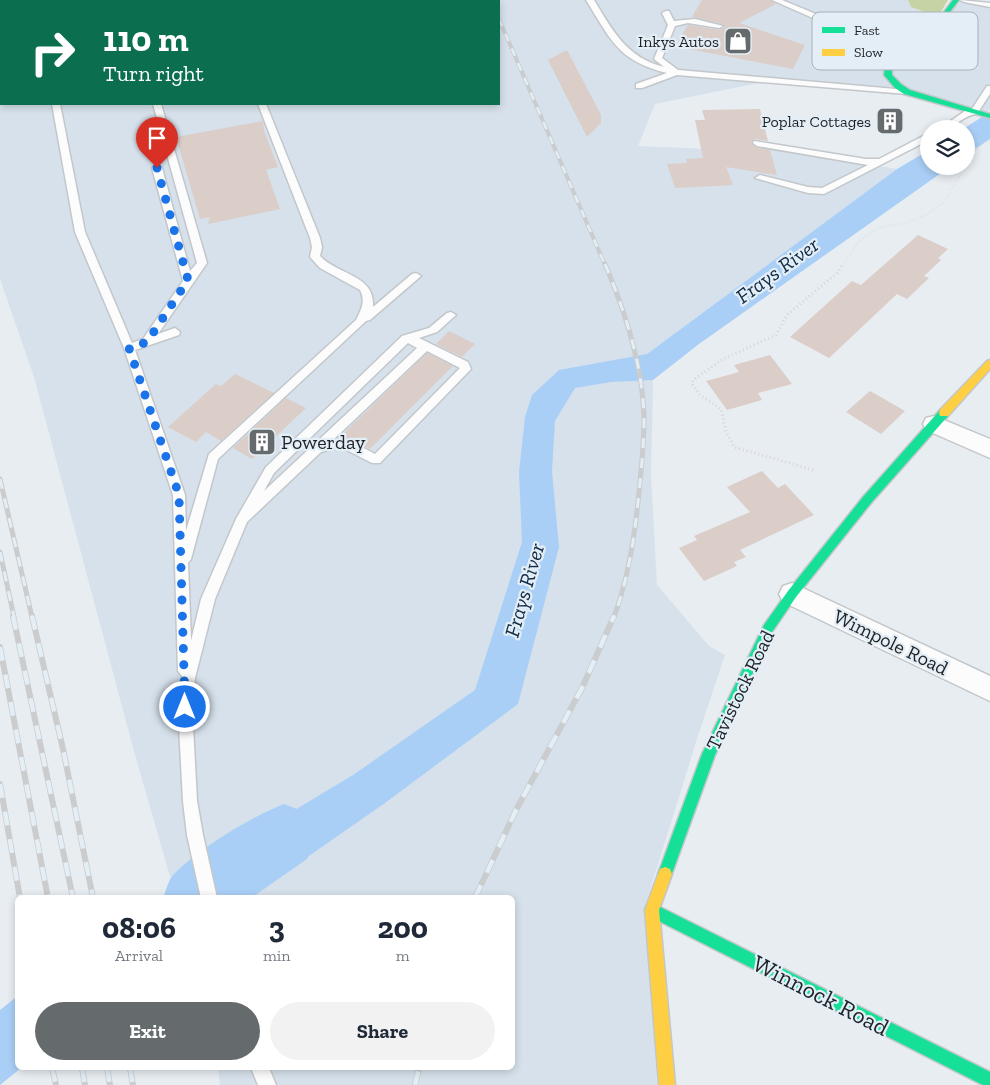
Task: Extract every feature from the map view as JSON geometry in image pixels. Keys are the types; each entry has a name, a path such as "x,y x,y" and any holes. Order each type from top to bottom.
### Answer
{"street":[{"path":"888,70 888,75 891,79 907,92 990,116"},
{"name":"Tavistock Road","path":"667,1085 652,910 709,754 768,629 792,594 867,500 990,363"},
{"path":"934,424 990,449"},
{"name":"Wimpole Road","path":"792,594 990,689"},
{"name":"Winnock Road","path":"652,910 990,1080"}],"lane":[{"path":"590,0 626,53 637,62 650,67 676,72 907,92"},
{"path":"776,0 812,15"},
{"path":"964,0 990,6"},
{"path":"666,13 672,25"},
{"path":"676,72 659,61 658,57 672,25 684,21 719,26"},
{"path":"639,86 676,72"},
{"path":"958,120 973,111 990,88"},
{"path":"56,105 80,232 129,348 179,495 187,768 195,836 208,895"},
{"path":"147,342 188,280 202,263 157,105"},
{"path":"262,105 314,238 317,247 315,257 321,264 362,285 367,293 369,308 360,322"},
{"path":"760,178 808,190 824,191 920,141"},
{"path":"757,143 866,162 880,161"},
{"path":"157,168 188,280"},
{"path":"182,571 213,457 360,322 416,276"},
{"path":"185,692 200,624 208,599 242,520 270,470 406,339 433,330 451,315"},
{"path":"129,348 175,332"},
{"path":"316,450 342,442 376,460 466,369 464,365 421,344 406,339"},
{"path":"242,520 423,349 421,344"},
{"path":"261,1070 267,1085"}],"path":[{"path":"813,470 734,447 726,430 721,409 700,394 694,388 692,382 723,359 776,335 787,315 837,273 859,241 878,228 906,223 926,215 944,202 976,149 990,140"}],"shaded area":[{"path":"500,0 908,0 911,7 924,12 812,12 812,70 890,70 886,74 894,95 852,88 769,81 655,104 638,146 731,150 747,146 897,169 647,354 653,380 651,476 657,585 709,646 725,655 645,906 657,1085 220,1085 218,1070 515,1070 515,895 175,895 135,755 34,377 0,279 0,105 500,105"},
{"path":"963,0 990,8 990,110 987,113 911,89 891,75 891,70 978,70 978,12 950,12"}],"green space":[{"path":"908,0 948,0 941,12 924,12 911,7"}],"water":[{"path":"982,117 990,119 990,139 975,149 975,121"},
{"path":"920,155 920,175 938,175 699,344 653,380 611,382 575,388 555,421 552,471 559,547 518,704 385,803 253,895 226,895 218,856 353,775 475,690 522,542 519,472 525,417 532,395 559,370 647,354 897,169"},
{"path":"15,998 15,1070 19,1070 0,1085 0,1010"}],"building":[{"path":"702,0 770,0 776,4 739,23 805,45 793,69 689,49 691,45 678,42 688,25 719,30 725,27 723,24 692,17"},
{"path":"567,50 601,115 601,123 587,137 548,60"},
{"path":"760,109 768,141 754,139 751,143 757,148 770,150 777,175 726,167 733,185 675,188 667,164 687,163 686,159 703,158 695,120 705,120 702,110"},
{"path":"263,121 264,131 278,167 266,170 280,209 208,224 210,217 200,219 176,137"},
{"path":"918,235 948,249 938,258 941,260 924,276 929,278 907,299 897,294 829,358 790,337 852,281 861,285"},
{"path":"449,331 475,344 462,357 436,344"},
{"path":"427,353 453,366 370,449 341,436"},
{"path":"770,355 792,384 758,393 762,400 727,410 706,381 739,372 734,365"},
{"path":"235,374 274,393 221,441 206,432 196,442 168,427 216,384 221,386"},
{"path":"870,391 905,411 881,434 846,412"},
{"path":"286,398 306,408 252,459 233,448"},
{"path":"762,471 778,488 785,484 814,515 740,550 746,557 734,562 737,566 704,581 679,548 697,540 694,536 750,512 727,487"}],"waterway":[{"name":"Frays River","path":"201,895 231,871 284,836"}],"railway":[{"path":"500,21 605,265"},
{"path":"605,264 632,339 643,398 644,418 635,531 627,574 614,617"},
{"path":"0,479 32,617"},
{"path":"0,552 14,617"},
{"path":"13,616 72,895"},
{"path":"32,616 63,749 92,895"},
{"path":"476,895 516,810 582,688 614,616"},
{"path":"0,647 47,895"},
{"path":"0,784 19,895"},
{"path":"52,1070 56,1085"},
{"path":"82,1070 85,1085"},
{"path":"107,1070 110,1085"},
{"path":"130,1070 133,1085"},
{"path":"415,1085 419,1070"}],"traffic: fast":[{"path":"947,12 956,0"},
{"path":"888,70 888,75 898,86 907,92 990,116"},
{"path":"665,874 709,754 768,629 792,594 867,500 944,413"},
{"path":"652,910 990,1080"}],"traffic: slow":[{"path":"944,413 990,363"},
{"path":"665,874 652,910 667,1085"}],"place":[{"name":"Inkys Autos","path":"738,41"},
{"name":"Poplar Cottages","path":"890,121"},
{"name":"Powerday","path":"262,442"}],"route":[{"path":"157,168 188,280 147,342 129,348 179,495 185,707"}]}
